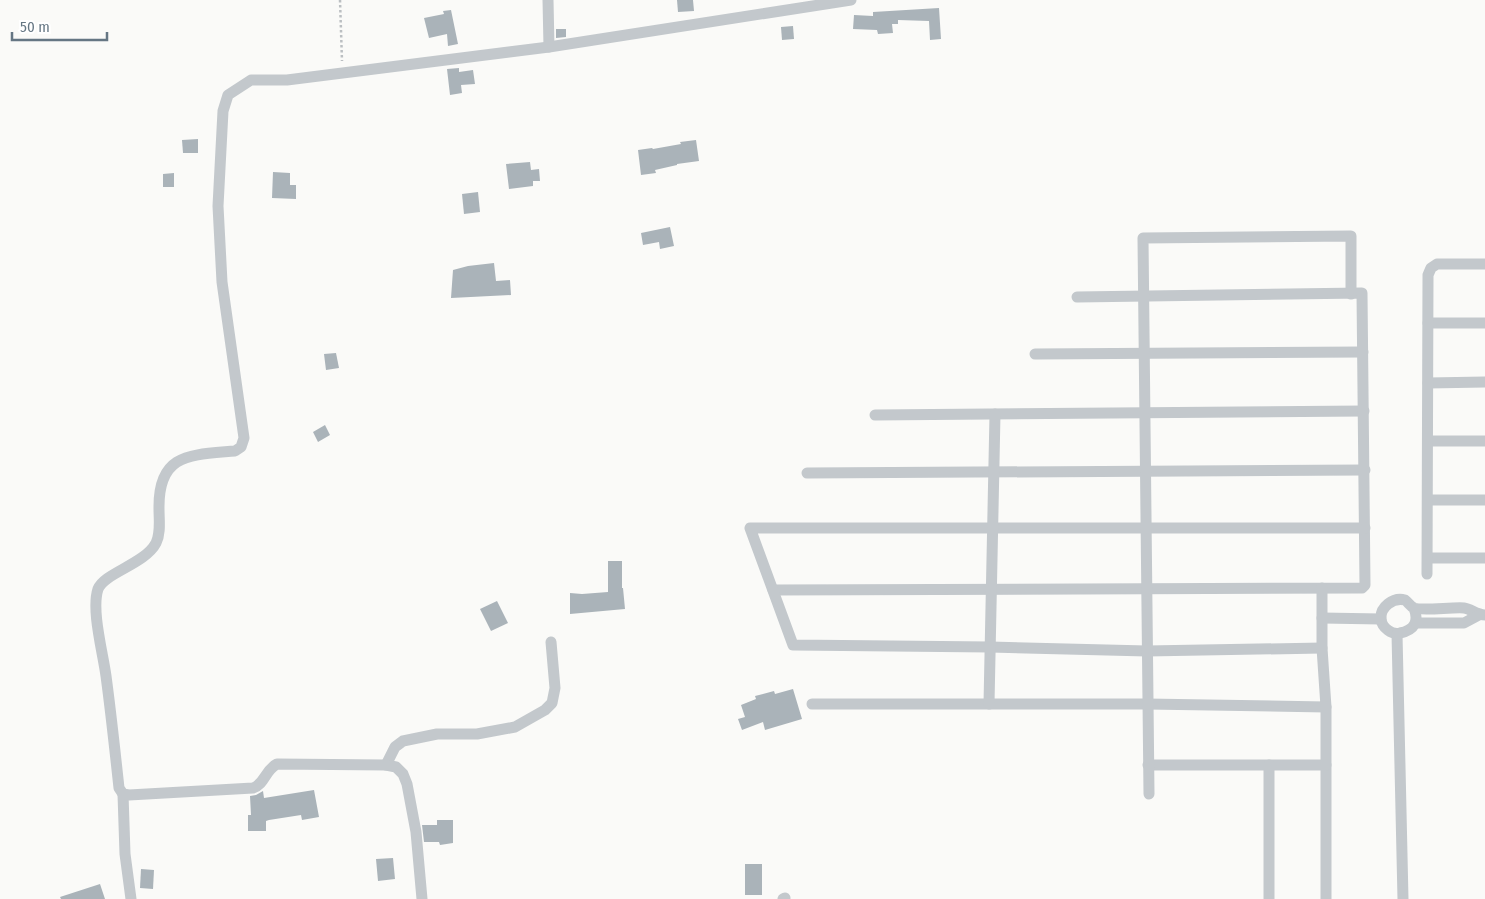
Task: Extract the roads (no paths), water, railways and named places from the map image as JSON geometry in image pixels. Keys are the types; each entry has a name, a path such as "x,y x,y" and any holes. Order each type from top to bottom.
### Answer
{"street":[{"path":"548,0 549,47"},
{"path":"131,899 125,854 123,794 120,788 106,675 97,624 96,602 98,589 103,581 133,565 156,544 159,536 160,484 170,469 179,461 192,455 235,451 241,447 244,438 222,272 218,206 223,111 228,95 251,80 287,80 549,47 851,0"},
{"path":"1149,794 1143,238 1351,236 1351,294"},
{"path":"1428,574 1428,275 1431,268 1437,264 1485,264"},
{"path":"773,590 1362,588 1365,585 1365,470 1362,293 1077,297"},
{"path":"1428,322 1485,322"},
{"path":"1035,354 1363,352"},
{"path":"1428,383 1485,382"},
{"path":"876,415 1364,411"},
{"path":"989,704 995,414"},
{"path":"1428,441 1485,441"},
{"path":"807,473 1365,470"},
{"path":"1428,500 1485,500"},
{"path":"1322,648 1147,651 990,646 793,646 750,528 1365,528"},
{"path":"1428,558 1485,558"},
{"path":"1322,588 1322,648 1326,707 1326,899"},
{"path":"1393,600 1405,600 1414,608 1416,615 1416,622 1408,632 1397,634 1386,629 1381,619 1384,607 1393,600"},
{"path":"1414,608 1466,608 1482,615"},
{"path":"1416,622 1464,622 1482,615"},
{"path":"1322,618 1381,619"},
{"path":"1397,634 1403,899"},
{"path":"386,765 394,747 403,741 437,734 477,734 515,727 545,710 552,703 555,688 550,642"},
{"path":"812,704 1147,704 1326,707"},
{"path":"123,794 253,788 259,786 268,770 276,764 396,766 403,774 407,784 416,832 422,899"},
{"path":"1148,765 1326,765"},
{"path":"1269,765 1269,899"}]}
